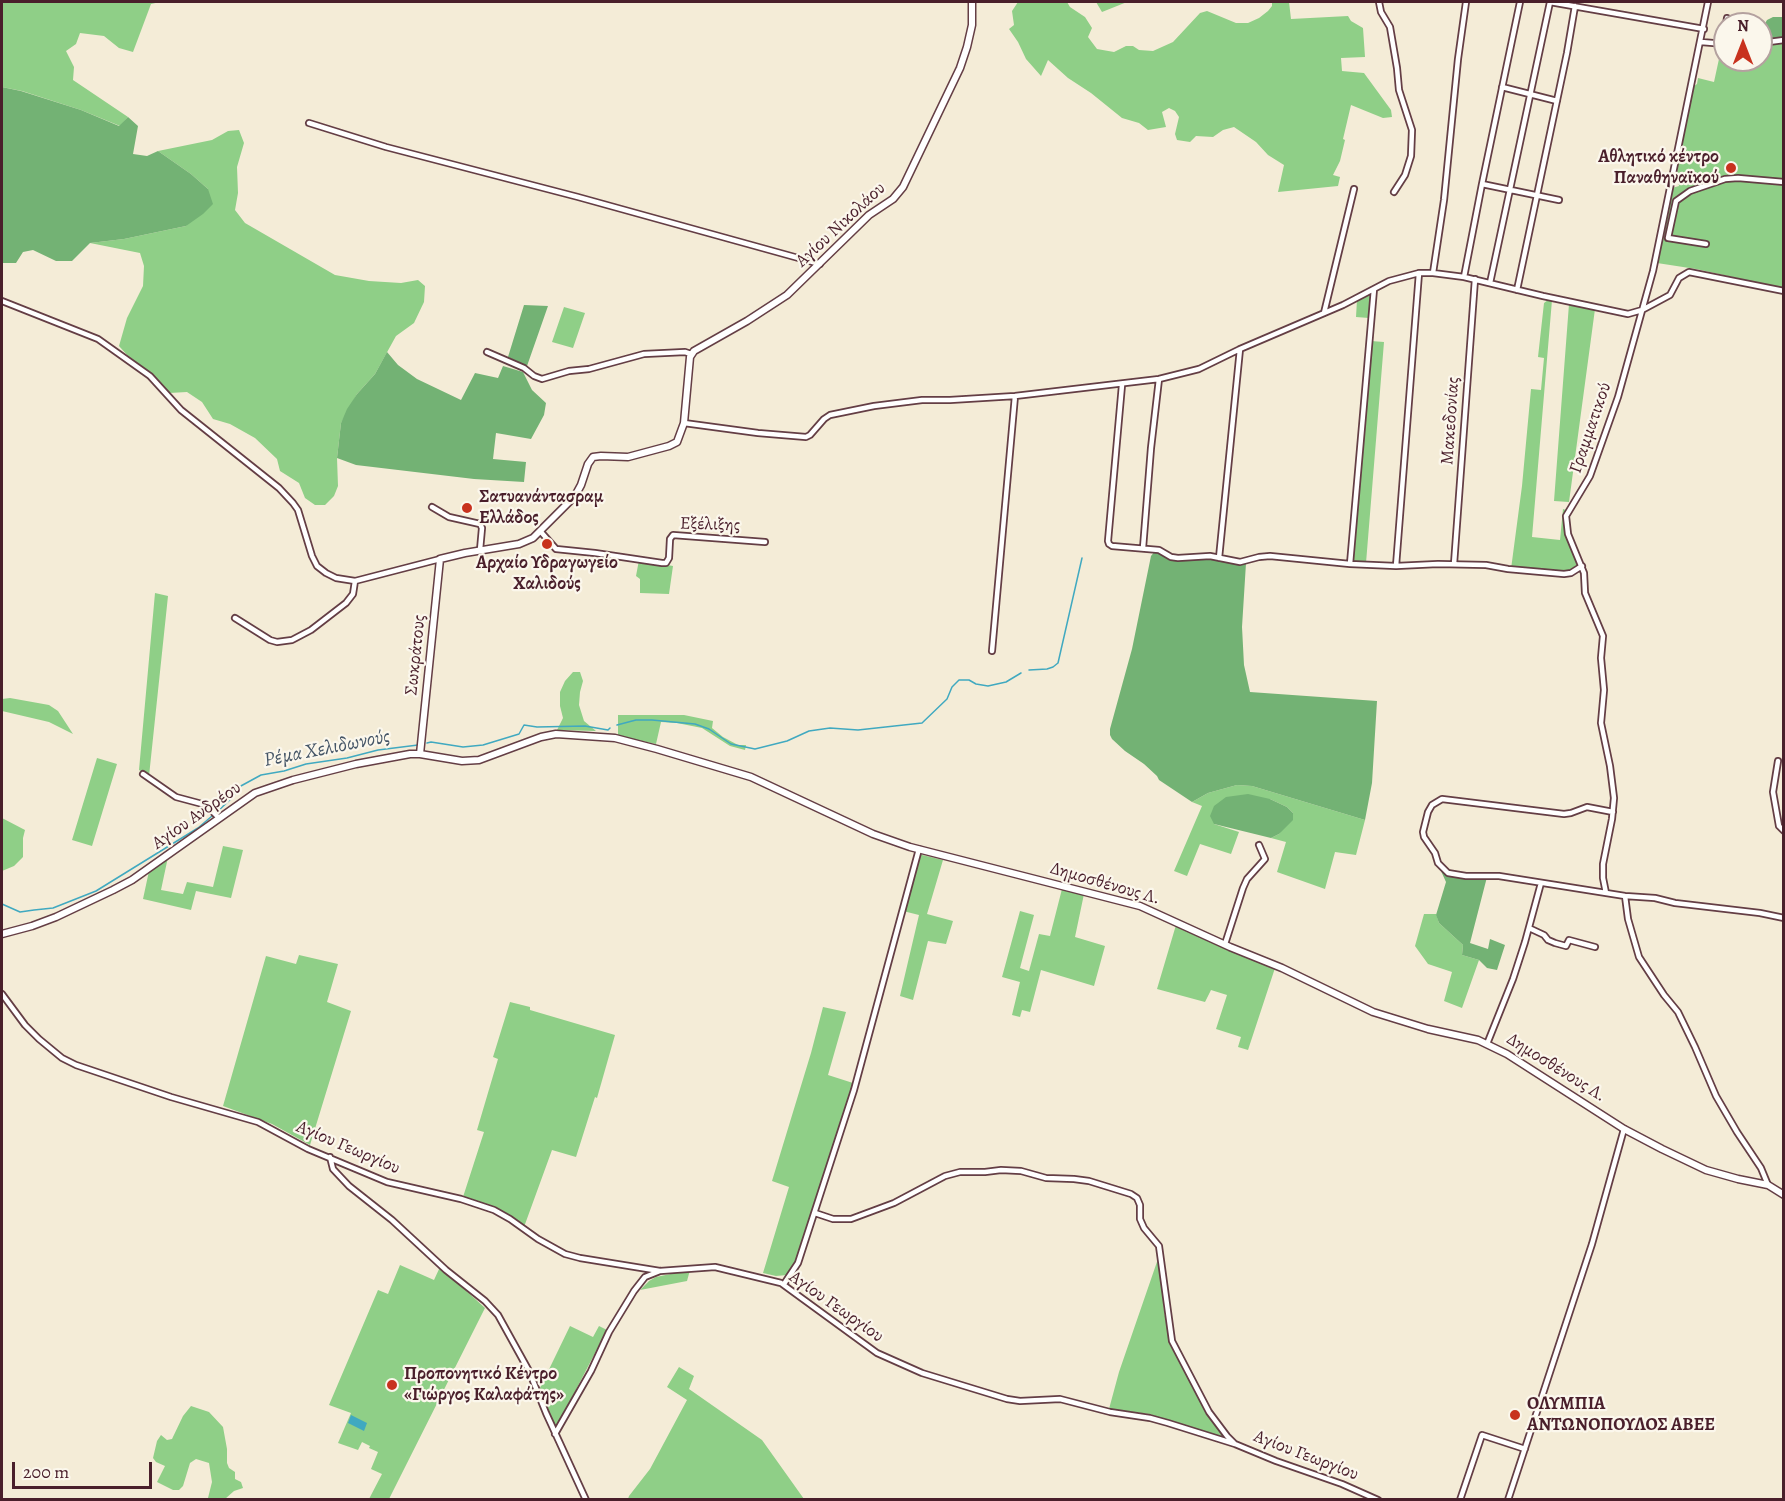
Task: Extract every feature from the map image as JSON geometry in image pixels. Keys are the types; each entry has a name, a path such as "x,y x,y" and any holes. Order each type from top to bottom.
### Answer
{"street":[{"name":"Αγίου Νικολάου","path":"692,354 698,348 787,295 869,215 893,200 903,187 960,68 972,25 972,2"},
{"path":"1379,2 1390,27 1399,90 1412,130 1411,156 1405,175 1395,192"},
{"path":"1433,273 1444,200 1466,2"},
{"path":"1464,277 1520,2"},
{"path":"1490,283 1548,2 1704,29"},
{"name":"Γραμματικού","path":"1606,893 1603,864 1614,798 1601,723 1604,690 1601,658 1603,636 1585,593 1582,566 1568,534 1566,516 1590,476 1618,398 1659,249 1708,2"},
{"path":"1518,290 1568,53 1575,6"},
{"path":"1701,42 1713,43"},
{"path":"1502,87 1557,101"},
{"path":"309,123 386,147 820,264"},
{"path":"1706,244 1668,238 1676,201 1690,191 1725,179 1784,182"},
{"path":"1482,184 1559,200"},
{"path":"1324,314 1354,189"},
{"path":"684,423 801,437 810,435 830,415 848,410 922,400 1016,396 1159,380 1199,369 1324,314 1389,281 1419,273 1475,279 1628,314 1642,310 1670,295 1679,278 1686,273 1694,272 1784,291"},
{"path":"1396,566 1419,273"},
{"name":"Μακεδονίας","path":"1454,564 1475,279"},
{"path":"1350,564 1374,289"},
{"path":"2,301 98,339 150,376 181,410 279,489 293,503 298,510 317,566 336,578 355,581 440,559 519,544 533,538 575,496 593,457 628,457 677,442 684,423 692,354 686,352 644,354 542,379 524,368 486,352"},
{"path":"1219,558 1240,349"},
{"path":"1143,548 1159,380"},
{"path":"1122,385 1108,544 1112,546 1159,550 1178,558 1200,556 1240,562 1270,556 1396,566 1495,565 1508,569 1564,574 1571,573 1582,566"},
{"path":"992,651 1016,396"},
{"path":"432,507 449,517 480,524 482,528 480,550"},
{"name":"Εξέλιξης","path":"541,532 556,549 662,563 666,563 669,558 670,539 673,535 765,542"},
{"name":"Σωκράτους","path":"420,754 440,559"},
{"path":"235,618 277,642 292,640 311,630 346,603 353,594 355,581"},
{"name":"Δημοσθένους Λ.","path":"420,754 462,761 479,760 541,737 556,734 615,738 657,748 751,777 873,834 919,849 1140,906 1282,968 1373,1012 1428,1029 1478,1040 1508,1054 1624,1129 1662,1149 1706,1170 1768,1185 1784,1195"},
{"name":"Αγίου Ανδρέου","path":"2,934 56,917 132,880 255,793 293,780 387,757 420,754"},
{"path":"1778,761 1773,792 1779,826 1784,831"},
{"path":"143,774 176,797 206,805 219,818"},
{"path":"1613,812 1587,807 1564,813 1442,799 1437,801 1428,812 1423,832 1438,863 1448,873 1466,876 1499,876 1784,918"},
{"path":"1224,944 1247,879 1265,859 1259,845"},
{"path":"784,1284 798,1263 854,1090 919,849"},
{"path":"1487,1044 1513,979 1530,928 1541,883"},
{"path":"1626,896 1628,919 1639,957 1678,1012 1716,1096 1761,1168 1768,1185"},
{"path":"1530,928 1555,943 1566,946 1569,940 1595,947"},
{"name":"Αγίου Γεωργίου","path":"2,994 25,1025 39,1039 62,1058 76,1065 171,1097 258,1122 308,1149 389,1183 461,1199 494,1210 565,1254 660,1271 715,1267 738,1274 765,1278 784,1284 877,1353 901,1365 943,1380 1020,1401 1060,1399 1110,1412 1150,1418 1235,1444 1378,1500"},
{"path":"1508,1500 1586,1265 1624,1129"},
{"path":"330,1157 333,1169 349,1186 392,1220 498,1315 529,1371 586,1500"},
{"path":"815,1213 833,1219 851,1220 894,1203 945,1176 960,1172 1001,1170 1021,1172 1046,1178 1089,1181 1131,1194 1137,1198 1140,1205 1140,1219 1144,1228 1159,1246 1162,1256 1172,1341 1209,1412 1235,1444"},
{"path":"555,1434 591,1371 609,1332 634,1291 645,1277 660,1271"},
{"path":"1460,1500 1482,1435 1525,1449"}],"green space":[{"path":"2,2 160,2 151,4 133,52 119,48 104,36 80,33 76,44 66,51 74,67 73,80 128,117 120,126 81,110 2,87"},
{"path":"1018,2 1067,2 1070,7 1085,17 1092,28 1088,37 1097,49 1114,52 1126,46 1153,51 1173,42 1200,13 1207,11 1236,23 1248,23 1268,11 1272,2 1289,2 1291,19 1348,16 1351,21 1363,28 1365,57 1341,58 1342,71 1364,73 1391,110 1392,117 1383,118 1351,105 1340,161 1333,175 1340,177 1338,186 1278,192 1284,165 1234,127 1223,130 1213,137 1196,136 1190,142 1177,140 1175,134 1179,117 1169,108 1162,112 1166,127 1148,130 1139,123 1122,118 1068,78 1048,60 1041,76 1026,59 1009,29 1014,25 1012,11"},
{"path":"1096,2 1127,2 1102,12"},
{"path":"1773,17 1783,17 1783,38 1773,39"},
{"name":"Αθλητικό κέντρο Παναθηναϊκού","path":"1783,41 1783,288 1657,263 1672,188 1679,186 1678,160 1694,86 1698,78 1714,82 1716,72 1773,72 1773,42"},
{"path":"2,87 81,110 119,126 128,117 138,126 133,154 147,156 158,151 208,189 213,204 186,226 124,239 90,243 72,261 56,261 33,250 23,252 16,263 2,263"},
{"path":"239,130 244,143 237,167 238,193 235,210 245,223 335,275 369,281 401,283 418,280 425,286 424,302 414,323 396,336 375,374 357,394 341,423 337,458 338,486 334,496 325,505 315,505 305,498 299,483 280,471 277,459 255,438 230,424 213,419 202,402 187,392 169,393 151,373 128,356 119,346 127,318 143,286 144,266 140,253 90,243 124,239 186,226 208,189 158,151 212,140 228,131"},
{"path":"1371,294 1369,318 1356,317 1357,300"},
{"path":"1552,300 1532,537 1560,540 1563,509 1566,510 1564,525 1578,564 1564,572 1511,569 1531,389 1541,390 1544,358 1538,357 1544,303"},
{"path":"1569,304 1595,309 1569,502 1554,501"},
{"path":"524,305 548,306 527,366 508,357"},
{"path":"564,307 585,313 573,348 552,342"},
{"path":"1371,341 1384,342 1366,563 1352,562"},
{"path":"387,352 398,365 417,379 461,400 475,373 498,378 503,366 523,372 532,390 546,403 544,415 531,439 496,433 493,459 526,462 524,482 474,479 356,465 337,458 341,423 347,409 375,374"},
{"path":"1158,551 1175,559 1210,558 1234,564 1246,563 1242,627 1244,665 1250,692 1377,701 1372,783 1365,820 1252,786 1237,785 1208,793 1192,802 1159,780 1144,764 1112,739 1110,729 1132,649 1151,556"},
{"path":"639,560 673,566 669,594 640,593 640,579 636,576"},
{"path":"155,593 168,596 149,776 139,770"},
{"path":"573,672 580,672 583,681 579,705 584,721 596,731 557,730 563,718 560,692 565,681"},
{"path":"10,698 49,705 58,711 73,734 49,722 2,711 2,699"},
{"path":"618,715 684,715 713,721 712,728 738,745 746,745 745,750 730,746 702,728 677,723 661,722 656,744 618,736"},
{"path":"97,758 117,764 92,846 72,840"},
{"path":"1237,785 1252,786 1365,820 1356,855 1335,852 1325,889 1277,872 1286,842 1271,838 1279,834 1293,813 1287,807 1270,799 1214,824 1239,832 1231,854 1200,844 1187,876 1174,871 1202,806 1192,802 1208,793"},
{"path":"1248,794 1270,799 1287,807 1293,813 1293,820 1279,834 1271,838 1214,824 1210,816 1214,806 1226,797"},
{"path":"2,818 25,830 23,857 14,866 2,871"},
{"path":"223,846 243,850 231,898 196,891 191,910 143,899 149,871 168,857 161,890 183,894 187,882 213,887"},
{"path":"918,854 943,860 927,914 953,921 946,944 928,941 913,1000 900,996 919,915 903,911"},
{"path":"1441,871 1449,875 1487,877 1470,943 1488,949 1490,939 1505,945 1497,970 1487,968 1479,960 1462,955 1463,945 1439,923 1436,915 1446,882"},
{"path":"1062,889 1084,894 1075,937 1105,946 1094,986 1041,970 1030,1012 1022,1010 1020,1017 1012,1015 1020,982 1002,977 1020,911 1034,915 1020,968 1029,971 1039,934 1050,936"},
{"path":"1424,914 1436,914 1439,923 1463,945 1462,955 1479,960 1462,1008 1444,1001 1452,972 1428,964 1415,946"},
{"path":"1176,925 1275,968 1248,1050 1238,1047 1241,1037 1216,1029 1227,995 1211,990 1205,1002 1157,989"},
{"path":"299,955 338,964 327,1002 351,1011 310,1145 272,1124 223,1106 266,956 296,964"},
{"path":"510,1002 615,1035 597,1098 595,1097 576,1157 552,1150 524,1227 496,1208 463,1197 484,1132 477,1130 498,1059 493,1057"},
{"path":"823,1007 846,1012 828,1075 853,1083 796,1263 787,1275 776,1276 763,1273 789,1187 772,1181"},
{"path":"1159,1256 1164,1311 1170,1344 1226,1439 1149,1414 1109,1409 1119,1372"},
{"name":"Προπονητικό Κέντρο «Γιώργος Καλαφάτης»","path":"400,1265 434,1280 440,1267 485,1308 389,1499 369,1499 382,1474 371,1469 378,1452 362,1442 358,1450 338,1443 351,1413 329,1405 378,1290 388,1294"},
{"path":"690,1270 687,1281 640,1290 656,1277"},
{"path":"570,1326 593,1337 599,1326 607,1330 555,1430 539,1390"},
{"path":"679,1367 694,1376 689,1389 762,1440 804,1499 628,1499 650,1469 687,1400 667,1387"},
{"path":"191,1406 209,1412 223,1427 227,1463 229,1468 235,1472 235,1479 241,1482 243,1488 234,1491 225,1499 208,1498 212,1482 209,1463 196,1459 190,1463 183,1486 179,1490 173,1490 157,1482 165,1466 153,1458 157,1441 161,1435 167,1440 172,1439 183,1416"}],"water":[{"path":"351,1415 367,1423 364,1431 348,1423"}],"waterway":[{"name":"Ρέμα Χελιδωνούς","path":"1029,670 1047,669 1058,663 1082,558"},
{"name":"Ρέμα Χελιδωνούς","path":"617,725 636,720 695,724 709,729 731,744 755,749 787,741 809,731 830,728 858,730 922,723 947,699 952,687 959,680 969,680 988,686 1006,682 1021,673"},
{"name":"Ρέμα Χελιδωνούς","path":"427,743 463,747 483,745 519,734 524,725 585,726 608,730 610,728"},
{"name":"Ρέμα Χελιδωνούς","path":"218,811 234,796 239,787 261,775 378,750 418,745"},
{"name":"Ρέμα Χελιδωνούς","path":"2,904 20,912 53,908 96,891 198,828 212,816"}],"place":[{"name":"Αθλητικό κέντρο Παναθηναϊκού","path":"1731,168"},
{"name":"Σατυανάντασραμ Ελλάδος","path":"467,508"},
{"name":"Αρχαίο Υδραγωγείο Χαλιδούς","path":"547,544"},
{"name":"Προπονητικό Κέντρο «Γιώργος Καλαφάτης»","path":"392,1385"},
{"name":"ΟΛΥΜΠΙΑ ΑΝΤΩΝΟΠΟΥΛΟΣ ΑΒΕΕ","path":"1515,1415"}]}
